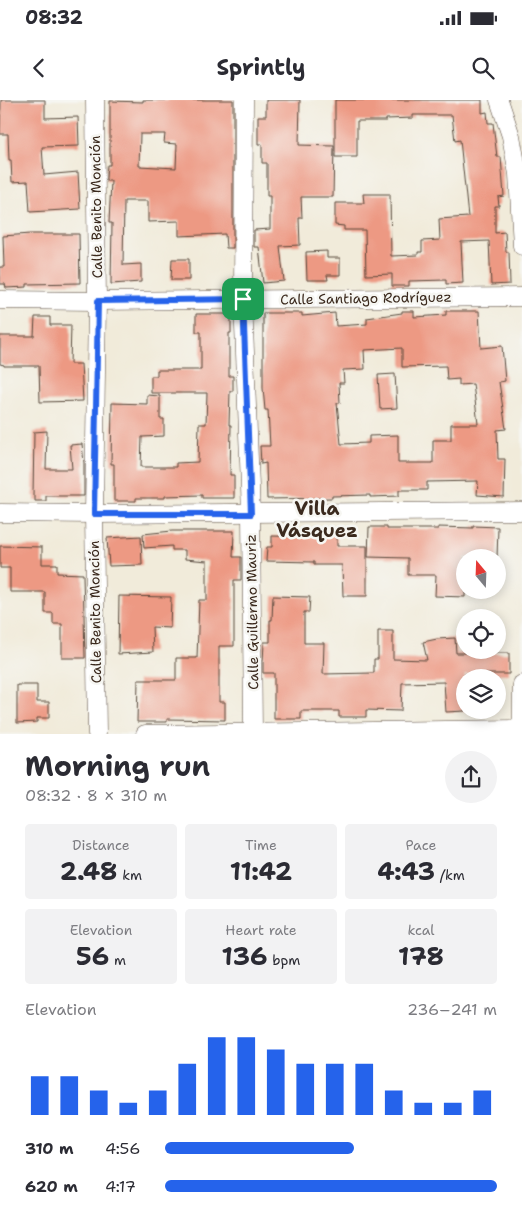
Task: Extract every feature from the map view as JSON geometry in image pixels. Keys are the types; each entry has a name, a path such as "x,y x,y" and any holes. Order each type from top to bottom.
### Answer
{"street":[{"name":"Calle Benito Monción","path":"95,100 98,301 94,514 97,734"},
{"name":"Calle Guillermo Mauriz","path":"244,100 243,299 251,514 253,733"},
{"path":"499,100 511,136 518,174 522,246"},
{"name":"Calle Santiago Rodríguez","path":"0,300 98,301 522,297"},
{"path":"0,513 251,514 522,511"},
{"path":"522,684 522,734"},
{"path":"145,734 522,729"}],"building":[{"path":"1,100 45,100 45,118 78,117 79,146 42,147 44,175 78,172 80,209 30,212 28,181 12,182 8,134 0,134"},
{"path":"143,100 233,100 233,248 226,248 225,234 179,236 179,221 148,222 148,201 124,201 123,265 141,264 141,282 111,284 112,223 109,223 111,181 106,181 107,165 110,165 110,101 143,102","holes":["140,134 165,134 164,143 177,144 176,168 139,166"]},
{"path":"266,100 300,100 299,145 334,146 333,197 301,197 302,218 299,218 300,245 280,246 284,281 263,283 259,247 254,247 254,230 270,229 267,163 262,163 262,144 258,144 258,116 266,116"},
{"path":"335,100 482,100 482,113 487,112 488,123 493,123 497,157 501,157 504,196 498,197 499,206 495,206 495,233 505,232 506,252 509,252 510,284 491,285 489,241 461,242 463,283 446,284 446,280 409,281 409,286 392,286 392,274 366,275 365,230 344,230 344,226 335,225 335,203 364,203 363,194 390,194 391,256 418,255 418,252 422,252 422,241 440,240 439,219 468,217 460,140 455,141 452,115 413,115 413,118 386,119 386,121 357,121 357,157 335,157"},
{"path":"79,234 80,283 27,284 27,287 6,288 5,284 0,284 0,267 4,267 3,236"},
{"path":"327,251 327,258 340,258 340,275 327,275 328,280 307,280 306,252"},
{"path":"172,259 189,259 189,280 171,280"},
{"path":"402,311 414,311 414,317 446,315 446,311 479,311 481,348 502,346 505,381 499,382 506,429 497,430 498,459 505,459 504,497 477,495 478,481 427,482 427,490 399,490 399,496 370,497 370,495 332,496 332,498 267,499 266,463 261,464 260,446 270,446 268,410 265,410 263,388 263,313 302,313 302,316 335,313 336,326 367,324 367,318 402,313","holes":["402,348 402,367 446,366 447,380 459,379 459,385 473,384 478,424 451,424 451,440 433,440 433,463 398,463 398,435 369,436 369,443 341,444 337,403 340,403 339,383 344,383 343,370 365,369 364,350"]},
{"path":"196,314 231,314 229,376 233,376 233,391 230,391 229,425 231,425 230,475 234,475 234,498 202,498 202,495 165,496 165,498 136,498 136,501 114,501 114,464 111,464 112,403 147,404 147,395 160,396 160,419 164,419 164,436 142,437 141,467 176,467 176,463 198,462 199,424 206,424 207,393 151,393 151,376 157,376 157,370 201,370 201,332 196,332"},
{"path":"35,317 50,317 50,325 71,325 70,364 81,364 83,401 40,402 39,366 4,366 0,364 0,336 34,336"},
{"path":"395,374 397,408 380,409 378,375"},
{"path":"47,431 46,469 72,469 70,445 82,444 84,496 46,496 46,501 35,501 35,496 33,496 34,432"},
{"path":"473,526 498,527 497,549 456,549 456,597 435,596 436,575 408,575 408,558 368,557 369,527 387,527 387,529 473,528"},
{"path":"172,531 234,531 233,557 241,557 241,580 234,580 234,646 219,646 219,702 225,702 225,720 167,719 167,722 137,722 138,680 176,680 176,658 197,658 199,600 207,600 207,561 185,559 185,550 172,550 172,546 144,548 143,534"},
{"path":"313,533 337,533 337,546 367,546 367,596 343,596 342,565 314,565 314,562 266,561 267,547 272,547 272,536 313,537"},
{"path":"141,536 142,565 109,566 107,538"},
{"path":"0,546 42,547 42,564 57,564 57,573 83,574 85,658 62,658 62,624 53,624 53,613 45,613 45,592 10,592 10,568 0,568"},
{"path":"119,596 171,597 170,628 152,627 153,652 118,654"},
{"path":"273,596 310,597 309,612 304,612 304,643 324,643 323,674 374,673 374,659 378,659 378,631 393,631 393,659 427,660 423,642 455,638 456,659 506,659 506,653 509,653 509,674 506,674 506,669 456,669 456,711 446,712 444,682 402,683 401,711 366,710 366,717 339,717 339,711 301,711 301,719 274,719 274,673 263,673 264,642 270,642 270,620 272,620"},
{"path":"17,685 37,685 37,702 49,702 49,718 37,718 37,722 17,723"}],"district":[{"name":"Villa Vásquez","path":"317,519"}],"route":[{"path":"243,299 251,514 94,514 98,301 243,299"}]}
